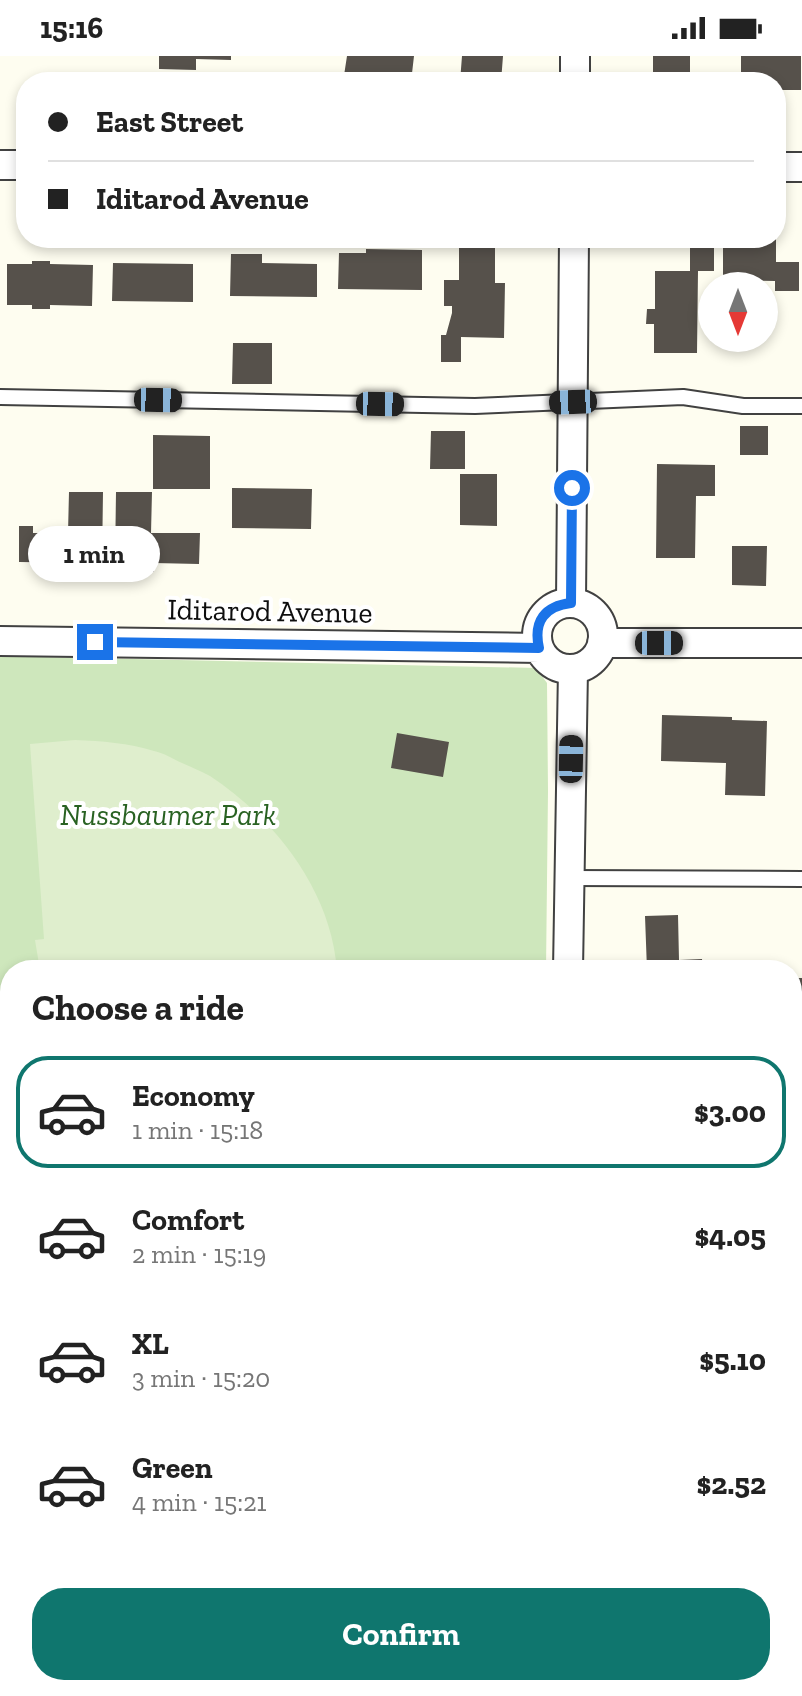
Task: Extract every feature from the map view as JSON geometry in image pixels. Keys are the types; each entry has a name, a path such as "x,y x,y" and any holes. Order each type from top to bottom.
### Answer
{"street":[{"path":"571,603 574,248"},
{"path":"560,604 582,605 599,620 603,631 602,643 599,653 583,666 562,668 544,657 539,648 538,628 550,609 560,604"},
{"name":"Iditarod Avenue","path":"0,641 539,648"},
{"path":"602,643 802,643"},
{"path":"568,960 573,669"}],"lane":[{"path":"0,397 475,406 683,397 743,406 802,406"},
{"path":"570,878 802,879"}],"green space":[{"name":"Nussbaumer Park","path":"0,656 536,668 547,683 546,960 0,960"},
{"path":"75,740 125,744 158,752 210,776 256,813 296,859 324,912 335,960 38,960 35,940 44,939 30,744"}],"building":[{"path":"159,56 231,56 231,60 196,59 196,70 159,69"},
{"path":"347,56 414,56 412,72 345,72"},
{"path":"462,56 503,56 502,72 461,72"},
{"path":"653,56 690,56 690,72 653,72"},
{"path":"741,56 801,56 801,90 786,90 786,72 741,72"},
{"path":"459,248 495,248 495,283 505,283 504,338 461,337 461,362 441,362 441,335 446,335 452,313 452,306 444,306 444,280 459,280"},
{"path":"690,248 714,248 714,271 698,271 697,353 654,353 654,324 646,324 647,309 655,309 655,271 690,271"},
{"path":"723,248 776,248 776,262 799,262 799,291 778,291 778,272 723,272"},
{"path":"366,249 422,250 422,290 338,289 339,253 366,253"},
{"path":"231,254 262,254 262,263 317,264 317,297 230,296"},
{"path":"32,261 93,265 92,306 50,305 50,309 32,309 32,305 7,305 7,264 32,264"},
{"path":"113,263 193,264 193,302 112,301"},
{"path":"233,343 272,343 272,384 232,384"},
{"path":"740,426 768,426 768,455 740,455"},
{"path":"431,431 465,431 465,469 430,469"},
{"path":"153,435 210,436 210,489 153,489"},
{"path":"657,464 715,465 715,496 696,496 695,558 656,558"},
{"path":"460,474 497,474 497,526 460,525"},
{"path":"232,488 312,489 311,529 232,528"},
{"path":"69,492 103,492 102,563 19,562 19,526 33,526 33,533 68,533"},
{"path":"116,492 152,492 151,533 200,533 199,564 154,563 154,572 134,572 134,563 115,563"},
{"path":"732,546 767,546 766,586 732,585"},
{"path":"662,715 767,721 765,796 725,795 726,763 661,761"},
{"path":"397,733 449,742 443,777 391,768"},
{"path":"678,915 679,960 647,960 645,916"}],"route":[{"path":"95,642 539,648 538,628 542,618 550,609 571,603 572,488"}]}
